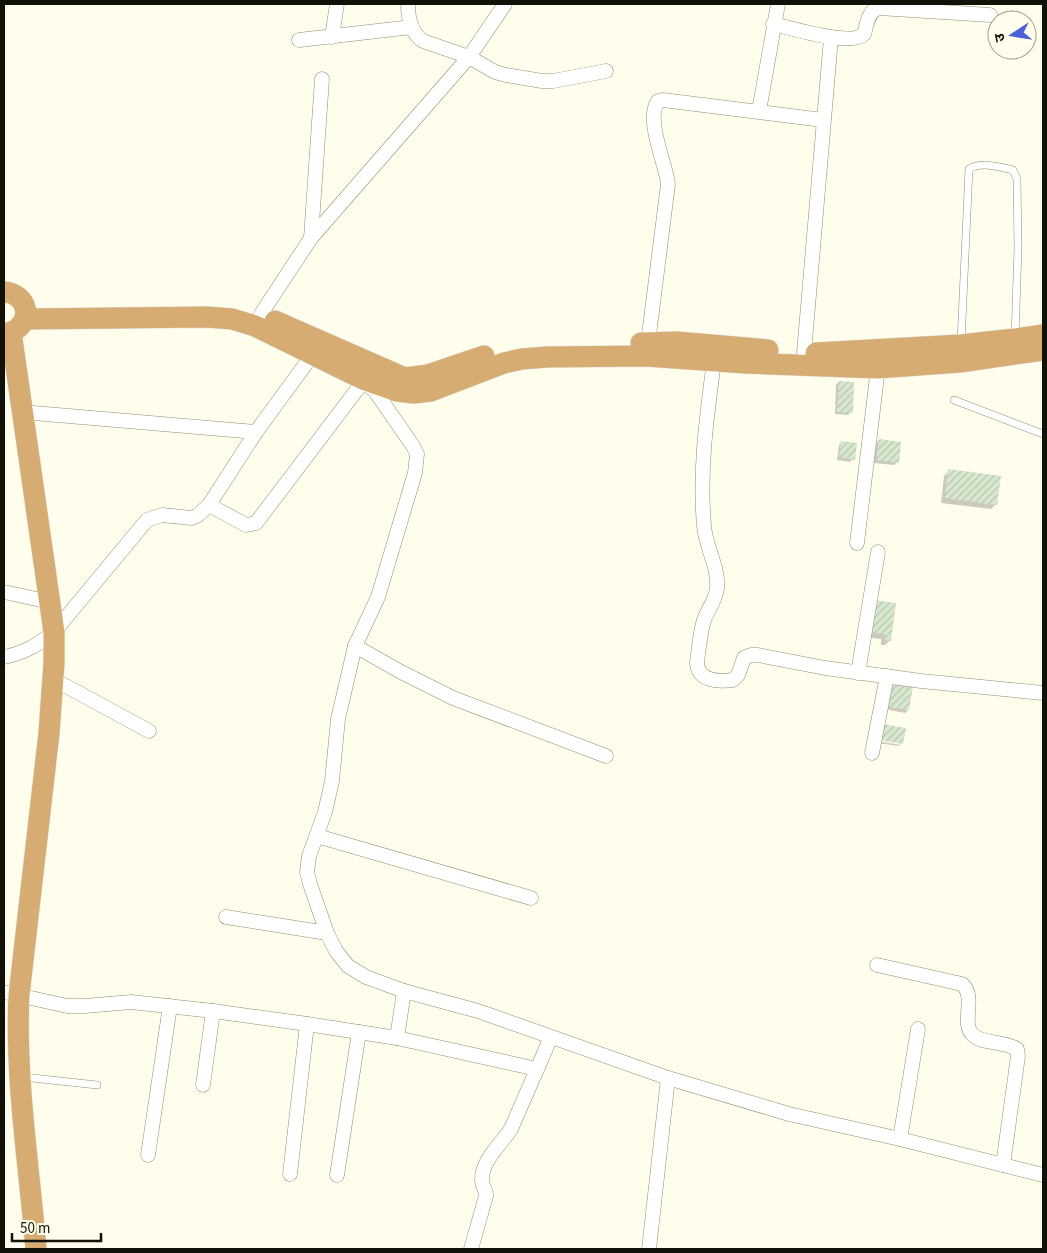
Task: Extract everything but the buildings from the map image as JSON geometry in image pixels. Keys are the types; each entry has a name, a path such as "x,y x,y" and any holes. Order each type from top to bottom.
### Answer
{"main road":[{"path":"4,288 19,297 16,322 22,412 54,632 49,733 11,993 18,1023 19,1076 36,1249"},
{"path":"16,322 193,303 246,308 405,378 428,375 480,357 546,346 677,342 804,353 834,353 960,344 1043,335"},
{"path":"16,322 207,317 232,320 255,326 371,382 397,391 414,393 431,391 504,363 547,357 646,356 878,368 960,362 1043,350"}],"street":[{"path":"332,36 337,4"},
{"path":"408,4 412,27 416,36 423,41 469,57 495,72 542,81 562,80 606,71"},
{"path":"261,314 311,238 469,57 505,4"},
{"path":"759,111 778,4"},
{"path":"774,24 831,38 861,37 864,34 871,13 874,9 879,8 987,16"},
{"path":"300,40 412,27"},
{"path":"804,353 831,38"},
{"path":"311,238 322,79"},
{"path":"648,343 668,184 667,173 656,138 655,105 658,101 759,111 823,120"},
{"path":"4,657 26,651 54,632 147,520 162,515 192,518 209,505 256,432 313,354"},
{"path":"714,361 704,437 703,493 706,541 717,578 717,589 715,598 703,623 697,662 698,672 705,678 733,680 738,675 742,662 747,656 751,655 887,676 1043,693"},
{"path":"857,543 878,368"},
{"path":"209,505 246,524 256,523 359,387 363,385 369,386 375,391 417,454 417,463 378,597 355,646 338,720 332,782 326,812 310,856 308,872 310,884 327,933 336,951 348,966 366,977 404,991 478,1011 668,1078 789,1114 1043,1174"},
{"path":"22,412 256,432"},
{"path":"858,672 878,552"},
{"path":"4,592 50,602"},
{"path":"355,646 453,698 606,756"},
{"path":"872,753 887,676"},
{"path":"53,679 149,731"},
{"path":"317,836 531,898"},
{"path":"226,917 327,933"},
{"path":"877,965 962,984 968,993 969,1028 972,1034 977,1038 1011,1045 1016,1049 1018,1056 1003,1165"},
{"path":"396,1038 404,991"},
{"path":"11,993 67,1006 132,1002 307,1024 396,1038 537,1069"},
{"path":"148,1155 170,1006"},
{"path":"203,1085 212,1011"},
{"path":"290,1174 307,1024"},
{"path":"900,1139 918,1029"},
{"path":"337,1175 360,1032"},
{"path":"471,1249 487,1192 482,1184 484,1171 493,1152 511,1129 551,1038"},
{"path":"650,1249 668,1078"}],"lane":[{"path":"960,344 967,189 969,169 975,165 995,166 1013,170 1016,179 1018,248 1015,339"},
{"path":"954,400 1043,434"},
{"path":"19,1076 97,1085"}]}
